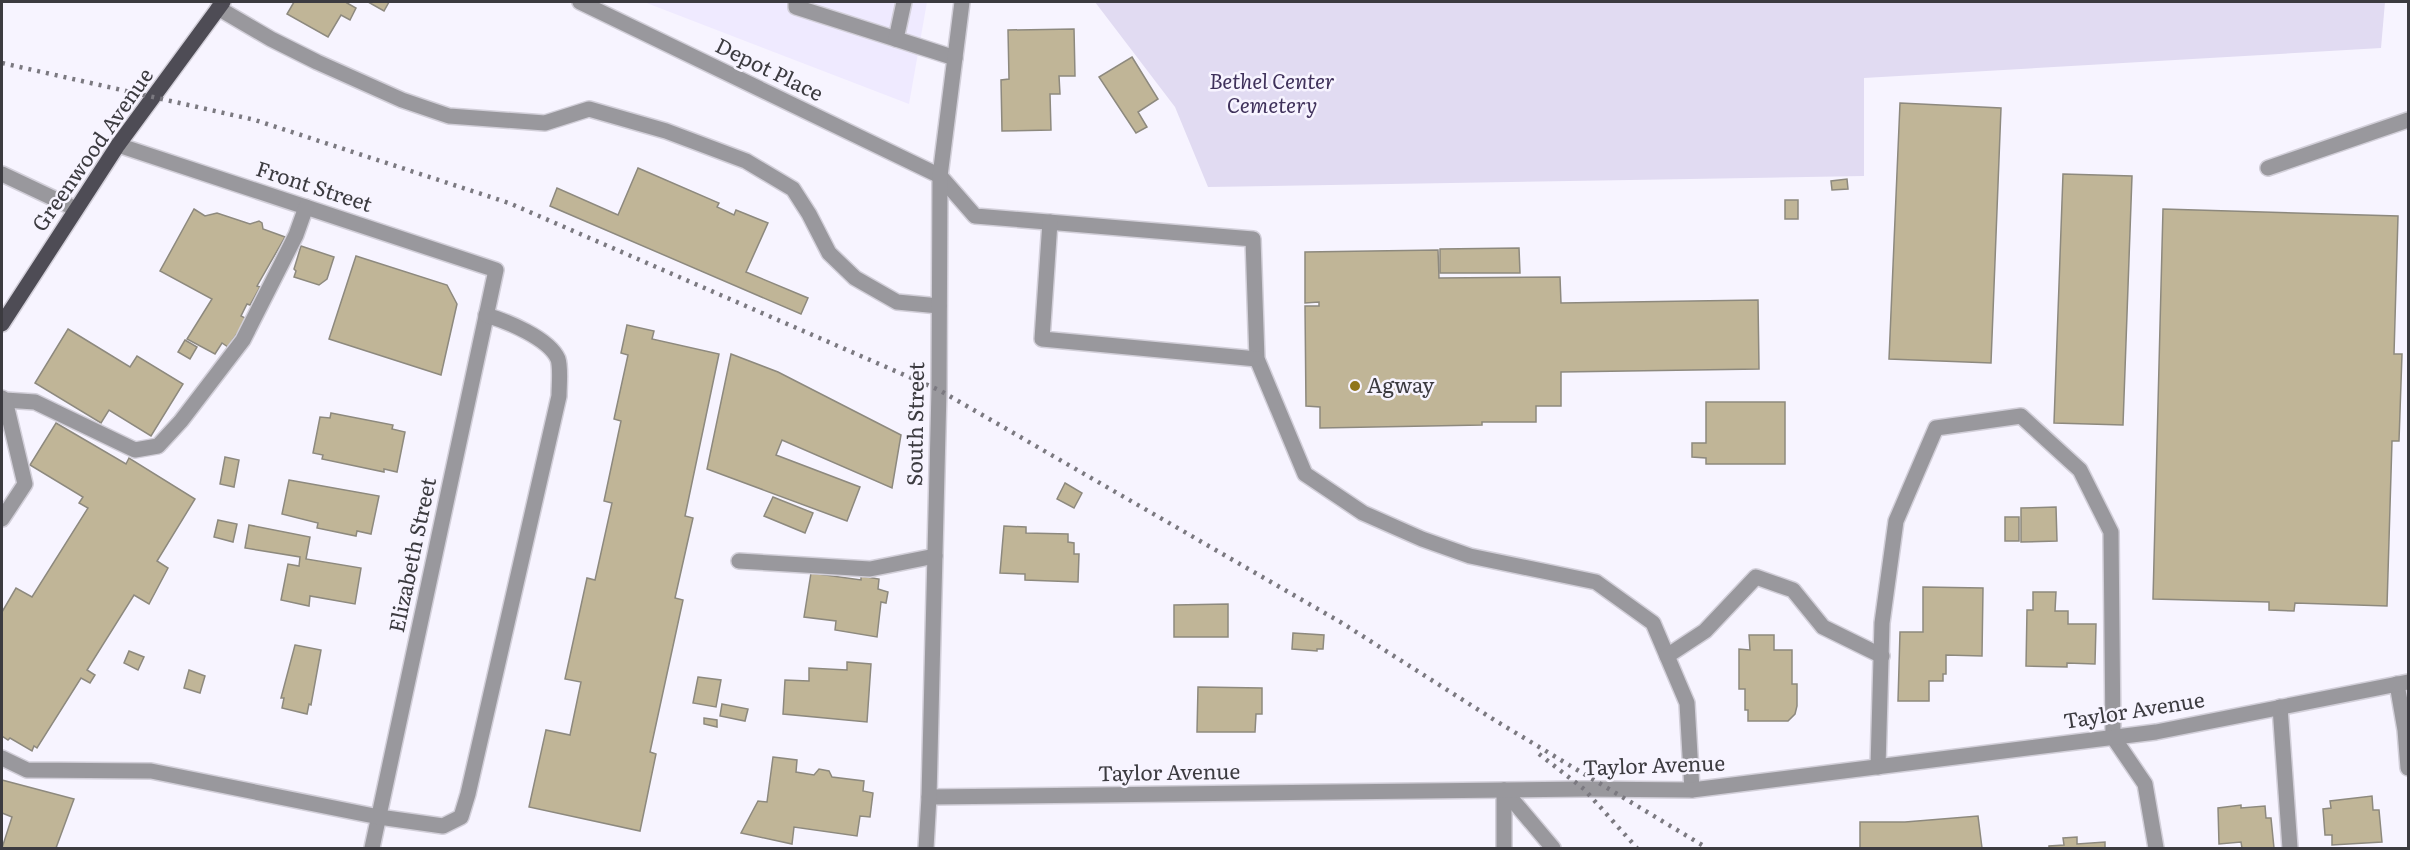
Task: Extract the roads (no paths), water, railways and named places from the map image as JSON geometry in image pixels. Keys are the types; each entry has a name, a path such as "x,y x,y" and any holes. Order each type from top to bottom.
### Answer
{"main road":[{"name":"Greenwood Avenue","path":"2,324 118,145 221,5"}],"street":[{"name":"Depot Place","path":"580,2 940,176"},
{"path":"796,2 796,7 955,58"},
{"path":"896,39 903,2"},
{"name":"South Street","path":"926,849 935,556 940,176 962,2"},
{"path":"221,5 271,39 317,62 402,100 449,116 544,123 589,109 666,132 746,161 793,189 829,253 855,279 897,302 939,306"},
{"path":"2268,168 2409,120"},
{"name":"Front Street","path":"118,145 496,270"},
{"path":"2,174 76,209"},
{"path":"940,176 975,216 1253,239 1257,358 1305,474 1363,513 1422,539 1470,556 1596,582 1653,623 1687,703 1692,790"},
{"path":"2,519 25,484 3,399 35,402 135,450 158,446 181,421 243,340 296,235 306,207"},
{"path":"1050,222 1042,339 1257,358"},
{"name":"Elizabeth Street","path":"372,849 496,270"},
{"path":"2,758 27,770 151,771 379,817 443,826 460,817 468,794 559,396 558,359 546,343 500,319 486,315"},
{"path":"1878,767 1882,623 1896,521 1936,428 2021,416 2080,470 2111,532 2113,737 2145,784 2156,849"},
{"path":"739,561 870,569 935,556"},
{"path":"1667,656 1706,631 1756,577 1793,590 1823,627 1882,656"},
{"path":"2403,683 2409,768"},
{"name":"Taylor Avenue","path":"929,797 1692,790 2156,732 2403,683"},
{"path":"2280,707 2290,849"},
{"path":"1504,790 1504,849"},
{"path":"1504,790 1553,849"}],"railway":[{"path":"2,63 255,120 509,203 939,390 1342,623 1496,721 1707,848"},
{"path":"1539,754 1584,789 1637,848"}],"place":[{"name":"Agway","path":"1355,386"}],"park label":[{"name":"Bethel Center Cemetery","path":"1272,94"}]}
